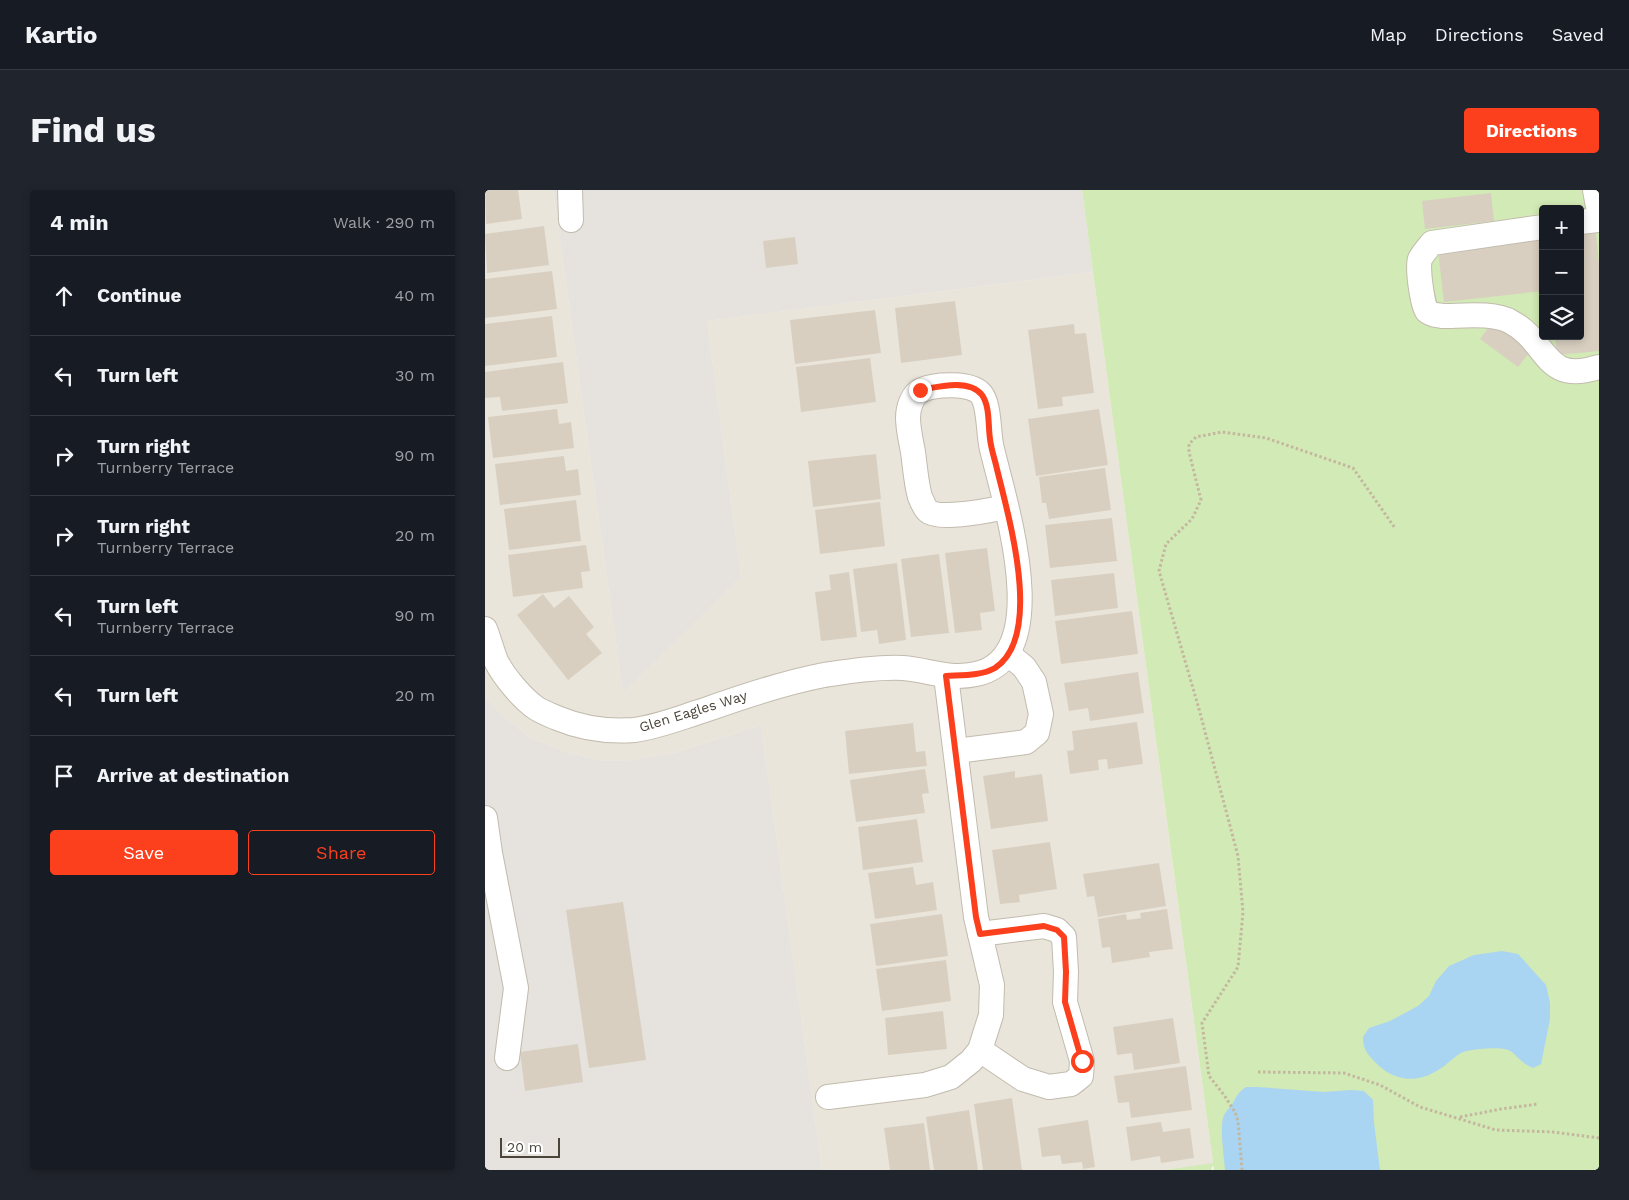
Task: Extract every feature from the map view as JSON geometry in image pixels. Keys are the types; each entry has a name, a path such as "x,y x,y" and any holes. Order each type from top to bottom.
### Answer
{"street":[{"path":"570,190 571,220"},
{"path":"1595,190 1599,212"},
{"path":"1584,222 1599,220"},
{"path":"1539,228 1433,243 1419,261 1423,299 1427,310 1434,315 1496,317 1511,321 1528,334 1552,363 1560,369 1582,371 1599,367"},
{"path":"955,751 1026,742 1037,733 1041,714 1034,682 1024,667 1008,654 1017,636 1021,606 1017,557 1006,507 990,442 986,403 981,393 970,386 948,385 920,390 911,400 907,418 920,496 927,511 937,516 948,516 1006,507"},
{"name":"Glen Eagles Way","path":"485,629 497,663 518,692 538,710 574,725 603,730 635,730 661,724 773,687 870,668 906,668 946,676 975,674 994,668 1008,654"},
{"path":"828,1097 925,1085 951,1077 971,1062 980,1050 991,1015 992,985 976,917 946,676"},
{"path":"485,818 516,988 507,1058"},
{"path":"980,934 1044,926 1057,930 1064,937 1065,1002 1082,1061 1081,1076 1071,1084 1049,1087 1023,1079 980,1050"}],"path":[{"path":"1242,1170 1238,1121 1235,1112 1209,1076 1202,1023 1238,966 1243,912 1238,856 1199,709 1159,572 1167,544 1193,519 1201,500 1189,452 1189,444 1196,437 1222,432 1266,438 1353,468 1395,528"},
{"path":"1258,1072 1344,1073 1380,1086 1420,1106 1496,1130 1553,1132 1599,1138"},
{"path":"1458,1118 1501,1108 1538,1104"}],"shaded area":[{"path":"485,190 553,190 623,694 741,577 707,321 1093,272 1213,1164 1165,1170 822,1170 761,725 678,752 632,760 603,761 569,753 530,738 502,715 485,696"},
{"path":"553,190 1082,190 1093,272 707,321 741,577 623,694"},
{"path":"485,696 502,715 530,738 569,753 603,761 632,760 678,752 761,725 822,1170 485,1170"}],"green space":[{"path":"1082,190 1599,190 1599,1170 1214,1170 1213,1165 1211,1170 1165,1170 1213,1163"}],"water":[{"path":"1502,951 1518,954 1546,985 1550,1003 1550,1019 1541,1064 1533,1068 1505,1049 1477,1049 1463,1052 1441,1068 1414,1079 1390,1074 1368,1054 1363,1037 1369,1028 1390,1021 1418,1006 1429,996 1436,981 1449,966 1474,955"},
{"path":"1246,1087 1324,1092 1364,1091 1373,1100 1380,1170 1225,1170 1222,1137 1223,1118 1238,1095"}],"building":[{"path":"485,190 518,190 522,219 486,224"},
{"path":"1491,193 1494,221 1425,229 1422,201"},
{"path":"544,226 549,265 487,273 485,234"},
{"path":"1596,233 1599,264 1599,351 1557,355 1555,340 1584,340 1584,234"},
{"path":"795,237 798,264 766,268 763,241"},
{"path":"1539,239 1539,291 1444,302 1438,251"},
{"path":"552,271 557,309 485,318 485,279"},
{"path":"955,301 962,355 901,363 895,308"},
{"path":"875,310 881,353 795,364 790,320"},
{"path":"552,316 557,357 485,366 485,324"},
{"path":"1494,320 1532,349 1518,367 1480,339"},
{"path":"1074,324 1075,334 1086,333 1094,393 1062,397 1063,406 1038,409 1028,330"},
{"path":"870,358 876,402 801,412 796,367"},
{"path":"563,362 568,403 502,411 500,397 485,398 485,372"},
{"path":"557,409 559,424 571,422 574,448 493,458 488,417"},
{"path":"1099,409 1108,465 1036,476 1028,419"},
{"path":"876,454 881,499 813,507 808,461"},
{"path":"564,456 566,471 578,469 581,495 500,505 495,464"},
{"path":"1105,468 1111,510 1049,519 1046,503 1042,503 1039,477"},
{"path":"576,500 581,541 509,550 504,509"},
{"path":"880,502 885,546 820,554 815,510"},
{"path":"1112,518 1117,561 1050,568 1045,525"},
{"path":"586,545 590,571 581,572 583,588 513,597 508,555"},
{"path":"987,548 995,611 980,613 982,630 955,633 945,553"},
{"path":"939,554 949,633 911,637 901,559"},
{"path":"897,563 906,640 879,644 877,630 861,632 853,569"},
{"path":"849,572 857,637 821,641 815,592 831,590 829,575"},
{"path":"1114,573 1118,608 1055,616 1051,580"},
{"path":"543,594 554,608 569,596 594,627 586,634 602,653 568,680 517,615"},
{"path":"1132,611 1138,654 1061,664 1055,621"},
{"path":"1138,672 1144,713 1090,721 1088,708 1069,711 1064,683"},
{"path":"1137,722 1143,764 1108,769 1107,759 1098,760 1099,770 1070,774 1067,751 1074,750 1072,731"},
{"path":"913,723 916,752 925,751 927,766 849,774 845,731"},
{"path":"925,769 929,793 922,794 925,813 856,822 850,780"},
{"path":"1015,771 1015,778 1042,774 1048,821 991,829 983,776"},
{"path":"917,819 923,862 863,870 858,827"},
{"path":"1050,842 1057,889 1019,895 1020,902 1000,904 992,850"},
{"path":"1159,863 1166,906 1098,917 1094,896 1087,897 1083,874"},
{"path":"913,867 916,885 933,882 937,910 875,919 868,873"},
{"path":"623,902 646,1060 589,1068 566,910"},
{"path":"1167,909 1173,949 1149,952 1150,957 1112,963 1110,947 1102,948 1098,919 1126,914 1127,920 1141,918 1140,913"},
{"path":"942,914 948,956 876,966 870,924"},
{"path":"946,960 951,1001 882,1011 876,969"},
{"path":"943,1011 947,1049 888,1055 885,1018"},
{"path":"1173,1018 1180,1063 1134,1070 1132,1053 1117,1055 1113,1027"},
{"path":"578,1044 583,1082 525,1091 520,1052"},
{"path":"1186,1066 1192,1110 1131,1118 1129,1102 1118,1103 1114,1076"},
{"path":"1012,1098 1022,1170 983,1170 974,1104"},
{"path":"969,1110 978,1170 934,1170 926,1117"},
{"path":"1088,1120 1095,1167 1083,1169 1082,1162 1062,1164 1060,1155 1042,1157 1038,1128"},
{"path":"1161,1122 1163,1132 1190,1128 1194,1158 1161,1163 1160,1156 1131,1161 1126,1127"},
{"path":"924,1123 930,1170 890,1170 884,1128"}],"route":[{"path":"920,390 948,385 970,386 981,393 986,403 990,442 1017,557 1021,606 1017,636 1008,654 994,668 975,674 946,676 976,917 980,934 1044,926 1057,930 1064,937 1065,1002 1082,1061"}]}
